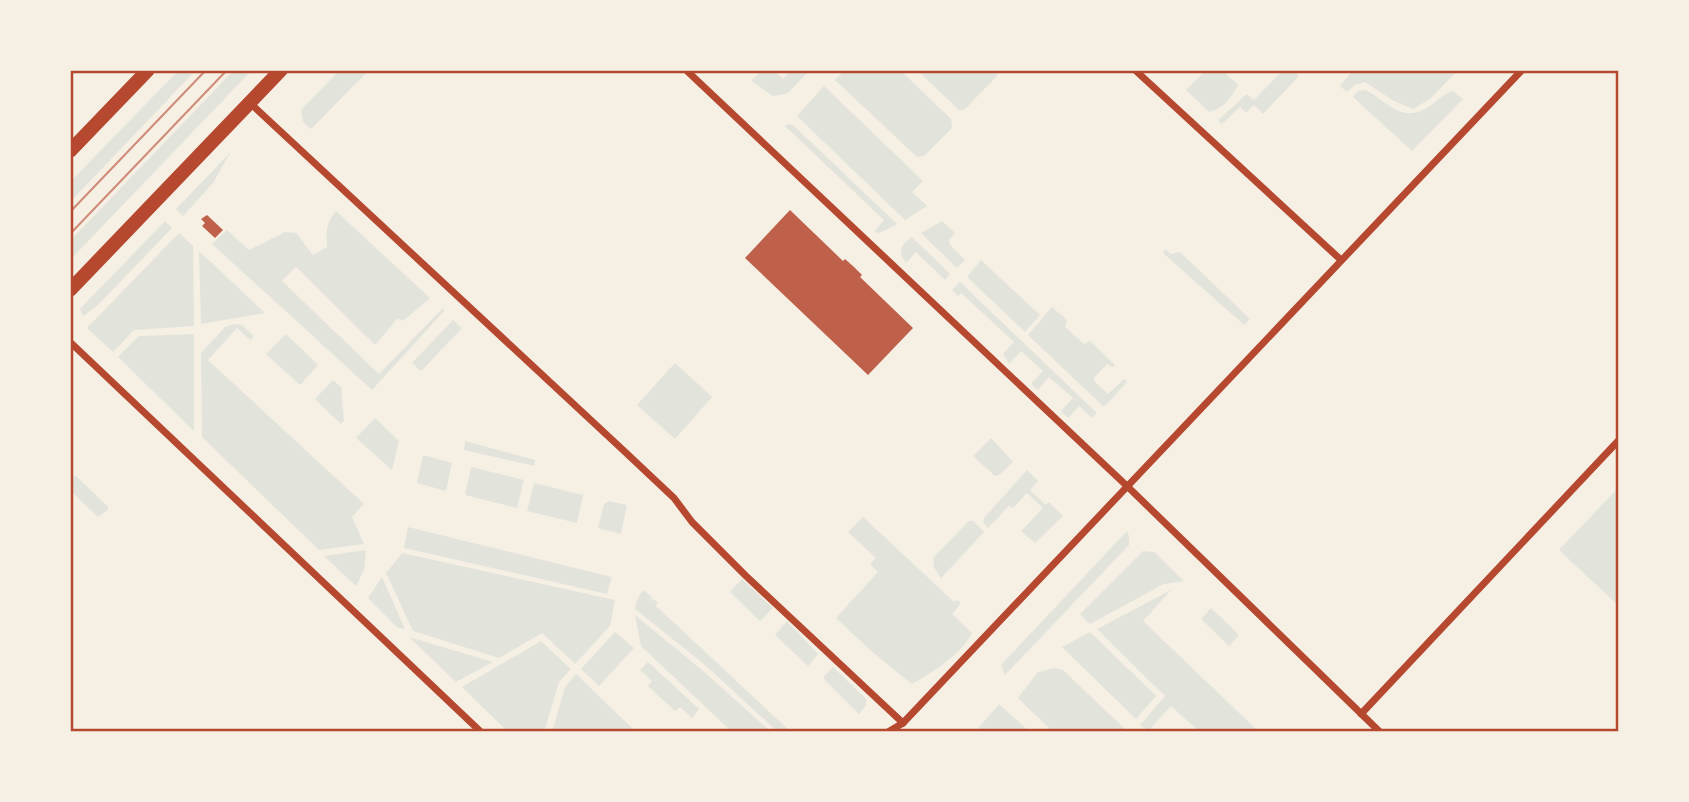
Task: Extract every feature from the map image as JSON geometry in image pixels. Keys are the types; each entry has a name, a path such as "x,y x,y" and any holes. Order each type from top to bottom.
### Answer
{"main road":[{"path":"70,151 148,70"},
{"path":"70,290 281,70"}],"street":[{"path":"686,70 1128,487 1380,732"},
{"path":"1135,70 1341,260"},
{"path":"888,732 903,723 1521,70"},
{"path":"250,103 654,479 746,576 903,723"},
{"path":"70,342 481,732"},
{"path":"1360,714 1619,440"}],"shaded area":[{"path":"179,70 196,70 71,201 70,182"},
{"path":"234,70 252,70 70,260 70,241"},
{"path":"340,70 368,71 311,129 303,122 301,110"},
{"path":"762,70 773,70 783,79 791,70 809,71 788,93 773,96 751,81"},
{"path":"845,70 900,70 951,119 952,128 924,156 917,157 835,80"},
{"path":"917,70 996,70 997,76 964,110 959,110"},
{"path":"1206,70 1222,70 1238,85 1226,102 1209,112 1186,90"},
{"path":"1283,70 1292,70 1299,76 1263,114 1254,105 1246,113 1240,107 1222,124 1218,120 1247,94 1254,100"},
{"path":"1353,70 1458,70 1430,99 1413,109 1394,101 1365,82 1355,85 1347,92 1340,86"},
{"path":"824,86 923,181 912,192 927,206 905,220 797,116"},
{"path":"1366,90 1404,113 1420,111 1453,91 1463,99 1412,151 1353,97 1358,91"},
{"path":"789,124 897,224 880,233 874,232 884,220 785,126"},
{"path":"230,153 213,183 183,216 176,209"},
{"path":"336,211 430,298 403,321 398,318 375,345 296,267 282,281 379,374 442,309 445,310 372,390 212,244 227,230 249,250 285,232 296,233 313,255 327,247 327,228"},
{"path":"165,221 172,228 97,306 83,316 80,309"},
{"path":"942,221 955,233 949,240 950,245 965,260 957,268 921,233"},
{"path":"179,233 193,246 194,326 134,330 113,352 87,328"},
{"path":"912,237 950,274 945,280 916,252 906,263 902,248"},
{"path":"1165,249 1171,254 1180,252 1250,319 1244,325 1163,253"},
{"path":"199,251 265,313 201,324"},
{"path":"981,260 1040,315 1025,332 967,277"},
{"path":"960,282 1097,413 1092,418 1079,406 1068,418 1061,411 1073,398 1049,377 1038,390 1031,384 1043,371 1021,351 1009,364 1003,354 1014,342 961,293 958,296 952,290"},
{"path":"1052,307 1067,320 1065,327 1084,344 1090,341 1115,365 1113,367 1107,364 1094,381 1108,394 1124,379 1127,382 1104,407 1028,335"},
{"path":"453,320 462,328 421,371 412,363"},
{"path":"242,325 254,336 250,340 237,328 208,360 364,504 352,517 364,544 319,550 202,437 201,353 225,327"},
{"path":"194,334 194,431 118,357 139,336"},
{"path":"286,334 318,365 300,385 266,354"},
{"path":"675,363 712,397 675,439 637,405"},
{"path":"333,380 341,387 344,421 341,424 315,399"},
{"path":"375,418 399,441 392,470 356,438"},
{"path":"991,438 1013,462 995,476 973,456"},
{"path":"465,441 535,460 534,466 464,450"},
{"path":"423,455 452,463 446,491 417,483"},
{"path":"471,467 524,480 517,508 465,495"},
{"path":"1027,470 1038,481 1030,490 1046,505 1049,502 1063,516 1035,543 1021,531 1043,508 1027,493 1013,508 1009,506 988,528 983,522"},
{"path":"76,476 108,510 98,517 70,490 70,478"},
{"path":"534,483 583,495 577,523 527,511"},
{"path":"1619,487 1619,545 1616,547 1619,550 1619,606 1559,550"},
{"path":"609,501 627,505 621,534 598,528 604,504"},
{"path":"863,517 954,602 957,600 961,603 952,614 972,633 953,656 912,684 836,618 878,572 870,564 876,558 848,532"},
{"path":"969,521 973,521 984,532 941,578 934,567 933,558"},
{"path":"408,527 612,577 607,594 404,548"},
{"path":"1127,531 1129,545 1005,675 1001,665"},
{"path":"366,550 364,570 356,586 324,556"},
{"path":"1143,551 1154,552 1184,581 1164,584 1090,624 1080,614"},
{"path":"402,553 615,600 610,626 575,664 542,633 499,658 413,631 386,573"},
{"path":"382,577 405,629 398,628 368,598"},
{"path":"742,579 773,608 760,621 730,592"},
{"path":"643,590 652,597 650,601 653,599 658,603 656,606 791,732 778,732 705,665 635,609"},
{"path":"1171,590 1143,621 1259,732 1200,732 1171,706 1148,731 1140,725 1165,696 1097,629"},
{"path":"1211,608 1239,635 1229,646 1201,619"},
{"path":"635,615 771,732 732,732 641,646"},
{"path":"787,621 818,654 808,666 775,635"},
{"path":"615,632 634,648 599,686 581,669"},
{"path":"1090,632 1156,696 1136,719 1062,647"},
{"path":"409,637 493,662 456,682"},
{"path":"541,641 571,669 559,682 544,732 508,732 462,687"},
{"path":"648,662 699,709 692,718 680,707 675,711 648,686 652,681 640,670"},
{"path":"833,667 866,699 866,705 859,714 823,678"},
{"path":"1054,668 1063,670 1128,732 1053,732 1018,698 1038,672"},
{"path":"576,674 636,732 552,732 565,687"},
{"path":"999,704 1030,732 975,732"}],"building":[{"path":"790,210 843,261 845,259 854,267 862,275 860,277 913,328 868,375 745,258"},
{"path":"207,215 223,230 215,238 202,226 205,223 201,219"}],"tram line":[{"path":"70,212 206,70"},
{"path":"70,234 227,70"}]}
